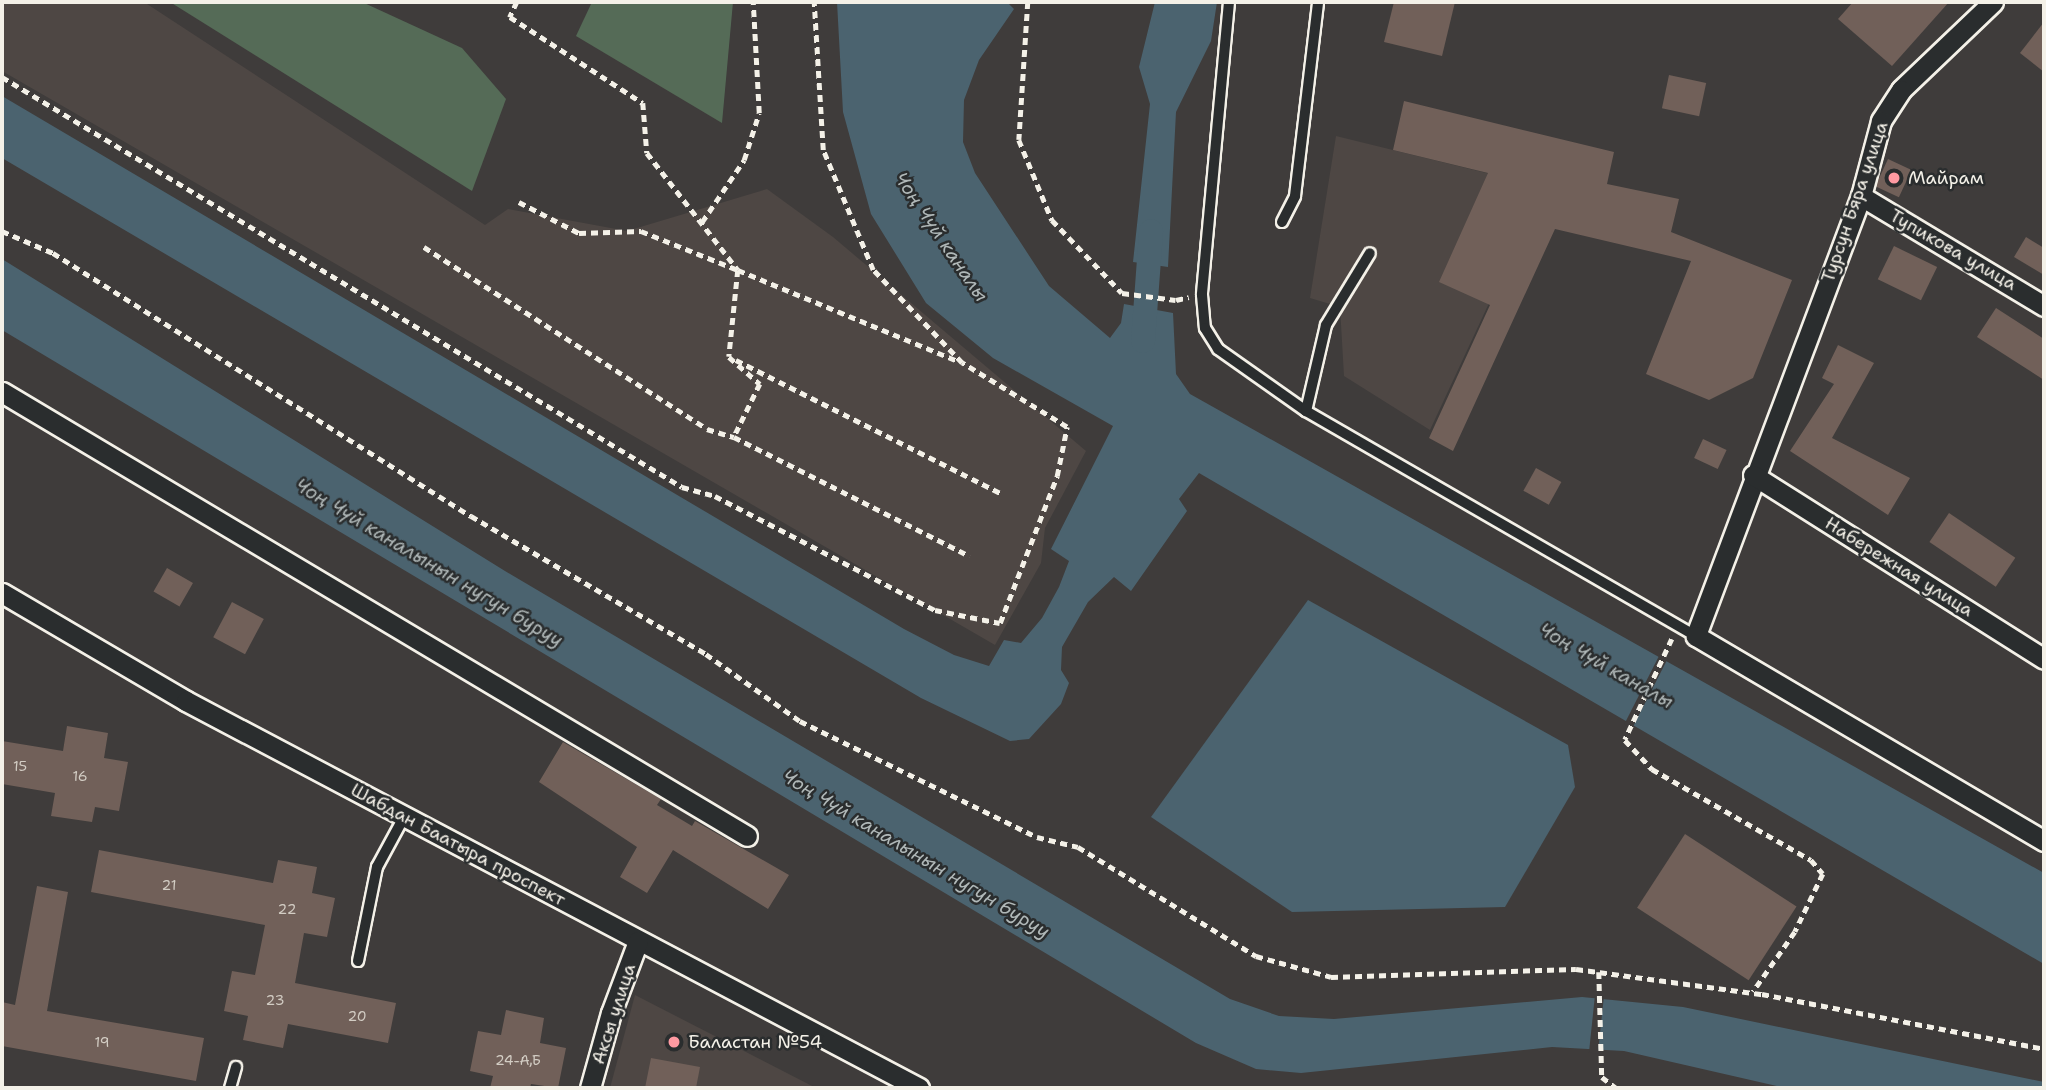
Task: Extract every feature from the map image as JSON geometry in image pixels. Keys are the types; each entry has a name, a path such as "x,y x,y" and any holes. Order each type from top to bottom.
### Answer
{"street":[{"name":"Турсун Бяра улица","path":"1687,631 1753,475 1861,196 1881,121 1901,90 1993,2"},
{"name":"Тупикова улица","path":"1861,196 2044,306"},
{"path":"2,392 747,836"},
{"name":"Набережная улица","path":"1753,475 2044,659"},
{"name":"Шабдан Баатыра проспект","path":"2,593 186,701 919,1088"},
{"path":"1687,631 2044,841"},
{"name":"Аксы улица","path":"590,1088 611,1013 638,941"}],"lane":[{"path":"1229,2 1202,295 1205,328 1218,349 1306,411 1687,631"},
{"path":"1282,222 1295,196 1318,2"},
{"path":"1306,411 1326,325 1370,253"},
{"path":"358,961 377,867 404,817"},
{"path":"230,1088 236,1067"}],"path":[{"path":"517,2 510,17 643,103 647,153 738,270 729,356"},
{"path":"702,222 744,160 759,113 753,2"},
{"path":"814,2 823,150 873,270 962,363"},
{"path":"1029,3 1019,140 1052,220 1122,293 1176,300"},
{"path":"2,77 682,487 715,496 935,610 1000,623 1057,476 1067,427 962,363 738,270 641,231 579,233 519,202"},
{"path":"2,231 53,253 471,516 706,654 800,721 1037,837 1078,847 1255,956 1331,978 1576,969 1753,992 2044,1049"},
{"path":"424,247 707,429 734,437 970,556"},
{"path":"729,356 760,384 734,437"},
{"path":"729,356 1001,494"},
{"path":"1687,631 1625,740 1652,769 1811,860 1823,874 1795,932 1753,992"},
{"path":"1599,973 1602,1077 1616,1088"}],"shaded area":[{"path":"2,2 144,2 485,225 508,209 627,231 767,189 833,237 1086,451 1045,528 1041,563 995,645 2,71"},
{"path":"1336,136 1543,187 1430,430 1344,376 1340,307 1310,298"},
{"name":"Баластан №54","path":"635,995 816,1088 610,1088"}],"green space":[{"path":"170,2 362,2 462,48 506,99 472,191"},
{"path":"592,2 733,2 722,123 576,36"}],"water":[{"path":"837,2 1007,2 1014,9 979,60 964,100 963,142 975,173 1049,286 1110,338 1121,323 1124,304 1173,313 1176,374 1190,394 2044,873 2044,964 1199,473 1179,499 1187,511 1131,591 1114,577 1088,602 1062,647 1061,670 1069,683 1061,704 1029,739 1010,741 921,698 2,158 2,96 904,629 954,655 989,666 1004,640 1021,643 1042,618 1059,587 1069,561 1051,549 1113,426 993,358 926,303 871,214 843,112"},
{"path":"1155,2 1217,2 1211,41 1176,112 1168,267 1133,262 1150,104 1139,67"},
{"name":"Чоң Чүй каналынын нугун буруу","path":"2,259 505,571 1230,999 1279,1016 1334,1019 1582,997 1683,1007 2044,1082 2044,1088 1785,1088 1624,1051 1552,1047 1301,1073 1256,1069 1196,1043 2,330"},
{"path":"1308,600 1568,745 1575,787 1505,907 1292,912 1151,817"}],"pier":[{"path":"1660,654 1668,658 1632,728 1624,724"},
{"path":"1595,995 1604,996 1598,1054 1589,1053"}],"building":[{"path":"1394,2 1455,2 1442,56 1384,42"},
{"path":"1853,2 1949,2 1892,66 1838,19"},
{"path":"2044,22 2044,72 2020,53"},
{"path":"1669,75 1706,83 1699,116 1662,108"},
{"path":"1404,101 1614,152 1607,184 1679,199 1671,232 1792,280 1753,378 1709,400 1646,374 1691,261 1555,229 1453,451 1429,438 1490,305 1439,282 1488,173 1393,150"},
{"name":"Майрам","path":"1888,159 1912,170 1899,197 1875,186"},
{"path":"2026,237 2044,248 2044,275 2014,257"},
{"path":"1894,246 1937,267 1921,300 1878,279"},
{"path":"1996,308 2044,339 2044,380 1977,337"},
{"path":"1838,345 1874,363 1832,438 1910,478 1888,515 1790,451 1834,384 1822,378"},
{"path":"1703,439 1727,450 1718,469 1694,458"},
{"path":"1536,468 1561,482 1549,505 1523,491"},
{"path":"1949,513 2015,558 1996,587 1929,542"},
{"path":"167,568 193,583 179,606 154,591"},
{"path":"232,602 264,619 245,654 213,637"},
{"path":"67,726 108,733 104,758 128,762 119,811 95,807 92,822 51,816 55,793 2,784 2,741 63,751"},
{"path":"563,742 661,799 657,805 692,826 695,821 789,875 768,909 673,850 647,893 620,877 637,847 539,782"},
{"path":"1685,834 1797,906 1749,980 1637,908"},
{"path":"99,850 273,883 278,860 317,867 312,893 335,898 327,937 304,933 295,983 396,1003 388,1043 288,1024 283,1048 243,1040 248,1016 224,1011 232,971 255,975 265,925 91,892"},
{"path":"37,886 68,892 47,1011 204,1038 196,1081 2,1046 2,1002 15,1005"},
{"path":"506,1010 544,1018 540,1043 566,1048 558,1088 531,1084 530,1088 490,1088 493,1076 470,1071 478,1031 501,1035"},
{"path":"651,1058 700,1067 696,1088 645,1088"}],"waterway":[{"name":"Чоң Чүй каналы","path":"1143,341 1151,231"}],"place":[{"name":"Майрам","path":"1894,178"},
{"name":"Баластан №54","path":"674,1042"}]}
